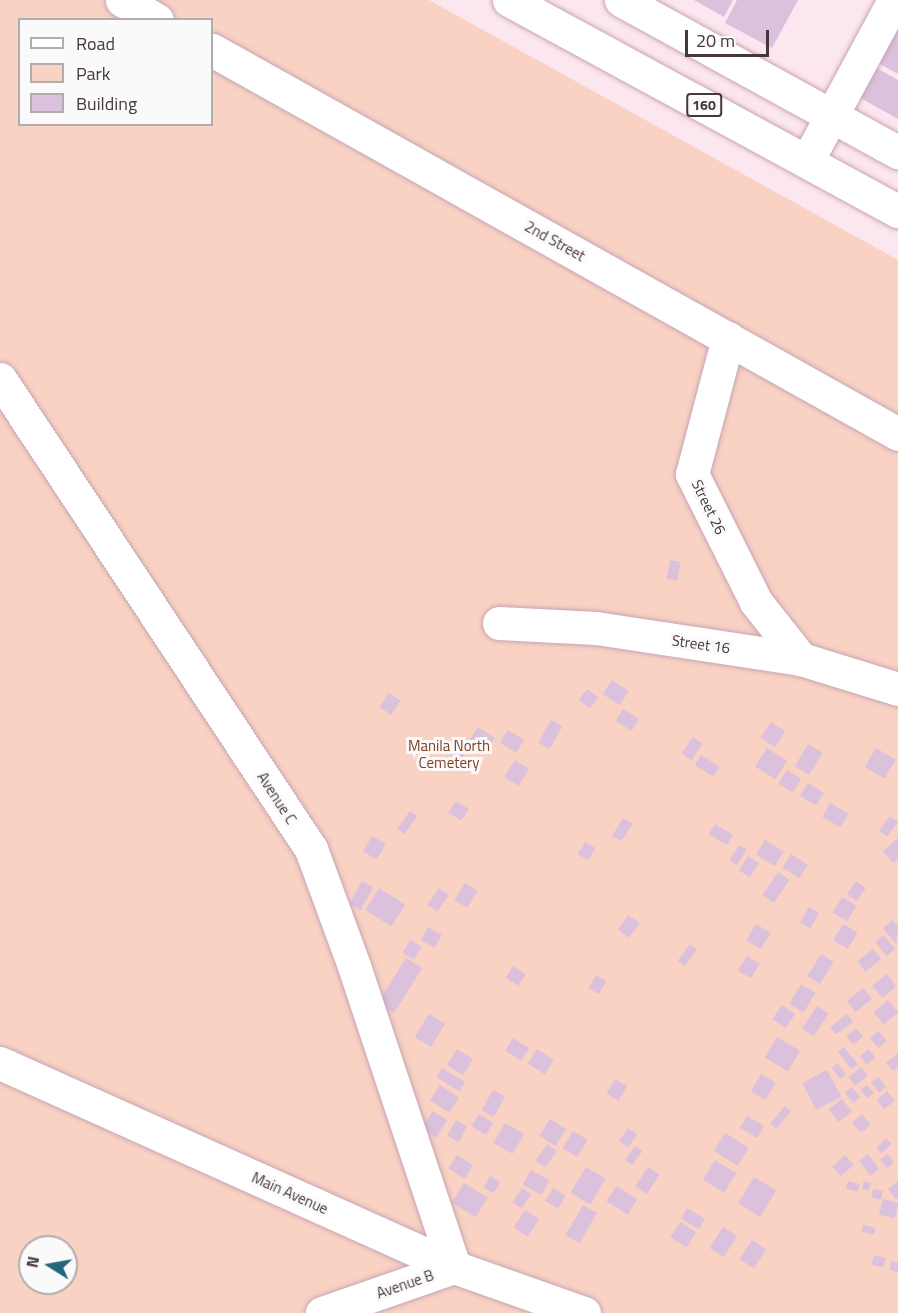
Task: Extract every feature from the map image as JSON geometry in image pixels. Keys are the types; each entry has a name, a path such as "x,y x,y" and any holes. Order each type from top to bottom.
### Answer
{"main road":[{"path":"122,0 154,18"},
{"name":"160","path":"509,0 898,212"},
{"path":"807,161 894,0"},
{"path":"625,1 898,152"},
{"name":"2nd Street","path":"213,51 898,434"},
{"name":"Street 26","path":"728,338 692,474 756,602 801,659"},
{"name":"Avenue C","path":"0,379 311,849 454,1267"},
{"name":"Street 16","path":"499,623 596,628 801,659 898,689"},
{"name":"Main Avenue","path":"0,1063 454,1267 584,1313"},
{"name":"Avenue B","path":"322,1313 454,1267"}],"green space":[{"name":"Manila North Cemetery","path":"0,0 429,0 898,260 898,1313 0,1313"}],"building":[{"path":"694,0 733,0 724,17"},
{"path":"737,0 798,0 772,48 725,23"},
{"path":"898,21 898,74 873,60"},
{"path":"873,66 898,80 898,119 857,96"},
{"path":"670,560 681,562 678,581 667,579"},
{"path":"612,680 629,691 620,705 603,694"},
{"path":"587,689 598,697 590,709 579,700"},
{"path":"389,693 401,701 391,715 379,707"},
{"path":"623,709 639,719 632,731 616,721"},
{"path":"551,720 562,726 550,749 538,743"},
{"path":"771,722 785,731 775,747 761,738"},
{"path":"478,727 495,738 487,750 470,740"},
{"path":"508,730 524,740 516,753 500,743"},
{"path":"693,737 703,744 691,760 682,753"},
{"path":"449,740 466,750 460,760 443,750"},
{"path":"808,744 823,753 809,775 795,766"},
{"path":"767,748 787,761 775,780 755,766"},
{"path":"876,748 896,760 884,779 865,767"},
{"path":"701,755 720,767 713,777 695,765"},
{"path":"515,760 529,769 518,786 504,777"},
{"path":"787,770 801,779 793,793 778,783"},
{"path":"808,783 824,793 816,806 800,796"},
{"path":"456,801 469,809 461,821 449,813"},
{"path":"830,803 848,813 841,827 822,817"},
{"path":"410,811 417,816 404,834 397,829"},
{"path":"890,816 898,822 887,836 879,830"},
{"path":"623,818 633,824 621,841 612,836"},
{"path":"715,824 733,835 727,845 709,834"},
{"path":"372,836 386,844 377,860 363,852"},
{"path":"898,838 898,859 893,863 883,851"},
{"path":"765,840 784,852 775,866 756,854"},
{"path":"585,842 595,848 588,860 578,854"},
{"path":"739,845 747,850 737,865 729,860"},
{"path":"791,854 808,865 799,878 782,867"},
{"path":"748,856 759,863 750,877 739,870"},
{"path":"778,872 790,880 774,903 762,895"},
{"path":"362,881 373,887 361,910 349,904"},
{"path":"856,881 866,888 857,901 847,894"},
{"path":"465,883 478,891 467,908 454,900"},
{"path":"379,888 405,904 392,926 365,910"},
{"path":"439,888 449,895 437,911 428,904"},
{"path":"842,897 857,906 847,921 833,912"},
{"path":"809,907 819,913 810,929 800,922"},
{"path":"628,915 640,923 630,938 618,930"},
{"path":"893,920 898,927 896,944 883,928"},
{"path":"756,924 771,933 761,949 746,940"},
{"path":"843,924 858,933 848,949 833,940"},
{"path":"428,927 442,935 434,948 420,940"},
{"path":"884,935 895,949 886,956 875,942"},
{"path":"410,940 421,946 414,959 403,953"},
{"path":"690,944 697,949 685,966 678,961"},
{"path":"873,949 881,959 866,972 857,962"},
{"path":"821,954 834,962 820,984 807,976"},
{"path":"747,956 760,964 751,978 738,970"},
{"path":"406,958 422,968 394,1013 378,1003"},
{"path":"513,966 526,974 518,986 506,978"},
{"path":"887,974 896,986 883,998 872,986"},
{"path":"596,975 606,981 599,994 588,988"},
{"path":"801,984 816,993 804,1012 789,1004"},
{"path":"863,988 872,999 855,1012 847,1001"},
{"path":"888,1000 898,1012 884,1024 873,1012"},
{"path":"782,1005 795,1014 785,1028 772,1019"},
{"path":"817,1006 829,1014 814,1036 802,1028"},
{"path":"429,1014 445,1024 431,1047 415,1037"},
{"path":"847,1014 853,1022 836,1035 830,1027"},
{"path":"856,1028 863,1036 853,1045 846,1037"},
{"path":"878,1031 887,1041 879,1048 870,1038"},
{"path":"777,1037 800,1051 788,1071 765,1058"},
{"path":"513,1038 529,1048 521,1061 505,1051"},
{"path":"844,1047 858,1064 852,1069 838,1052"},
{"path":"457,1049 473,1059 463,1075 447,1065"},
{"path":"537,1049 554,1060 545,1074 528,1063"},
{"path":"868,1049 875,1057 867,1065 860,1056"},
{"path":"898,1053 898,1067 893,1071 886,1063"},
{"path":"837,1063 846,1074 840,1079 832,1068"},
{"path":"861,1067 868,1076 855,1086 848,1077"},
{"path":"442,1068 465,1082 459,1091 436,1077"},
{"path":"827,1070 841,1096 816,1110 802,1083"},
{"path":"761,1074 776,1083 765,1100 751,1091"},
{"path":"878,1077 886,1087 879,1093 871,1083"},
{"path":"615,1079 627,1086 619,1101 606,1094"},
{"path":"440,1085 459,1098 449,1113 430,1100"},
{"path":"867,1085 874,1093 867,1098 860,1090"},
{"path":"852,1087 860,1097 853,1103 845,1093"},
{"path":"493,1090 505,1097 494,1117 482,1110"},
{"path":"887,1091 895,1100 885,1109 877,1100"},
{"path":"842,1099 852,1112 838,1122 829,1109"},
{"path":"785,1106 791,1111 776,1129 770,1124"},
{"path":"433,1111 447,1120 436,1138 422,1129"},
{"path":"479,1114 493,1123 486,1135 471,1126"},
{"path":"862,1114 871,1125 861,1133 852,1122"},
{"path":"747,1116 764,1126 757,1138 740,1128"},
{"path":"550,1119 566,1129 556,1146 539,1136"},
{"path":"456,1120 467,1126 459,1142 447,1136"},
{"path":"505,1123 524,1134 513,1154 494,1143"},
{"path":"628,1128 637,1134 628,1147 619,1141"},
{"path":"573,1131 588,1140 577,1157 563,1148"},
{"path":"725,1133 749,1148 738,1166 714,1151"},
{"path":"886,1138 892,1144 882,1154 876,1148"},
{"path":"547,1144 557,1151 545,1167 536,1160"},
{"path":"635,1146 642,1151 632,1165 625,1160"},
{"path":"868,1154 879,1169 870,1176 859,1160"},
{"path":"887,1154 894,1162 887,1168 880,1160"},
{"path":"457,1155 473,1165 465,1179 449,1169"},
{"path":"845,1155 854,1165 841,1176 832,1166"},
{"path":"715,1160 736,1173 724,1193 703,1180"},
{"path":"586,1167 606,1179 590,1205 571,1193"},
{"path":"648,1167 660,1175 647,1194 635,1186"},
{"path":"531,1170 549,1180 541,1195 523,1185"},
{"path":"490,1176 500,1182 494,1193 483,1187"},
{"path":"754,1177 776,1190 760,1217 738,1204"},
{"path":"848,1181 860,1184 858,1192 846,1189"},
{"path":"864,1181 871,1183 869,1191 862,1189"},
{"path":"898,1181 898,1198 896,1199 888,1189"},
{"path":"464,1183 488,1198 476,1217 452,1203"},
{"path":"616,1186 637,1199 628,1215 606,1201"},
{"path":"522,1188 531,1194 522,1208 512,1202"},
{"path":"553,1188 566,1196 558,1209 545,1201"},
{"path":"873,1189 883,1191 881,1200 871,1198"},
{"path":"883,1199 898,1203 894,1219 879,1214"},
{"path":"583,1205 597,1213 579,1243 566,1235"},
{"path":"687,1208 705,1219 699,1229 681,1218"},
{"path":"525,1210 539,1219 528,1237 514,1228"},
{"path":"680,1222 696,1232 687,1247 670,1237"},
{"path":"863,1225 876,1228 874,1235 861,1232"},
{"path":"723,1227 737,1236 724,1257 709,1248"},
{"path":"752,1240 766,1249 754,1269 739,1259"},
{"path":"874,1255 886,1258 883,1268 872,1265"},
{"path":"891,1261 898,1263 898,1272 890,1270"}]}
